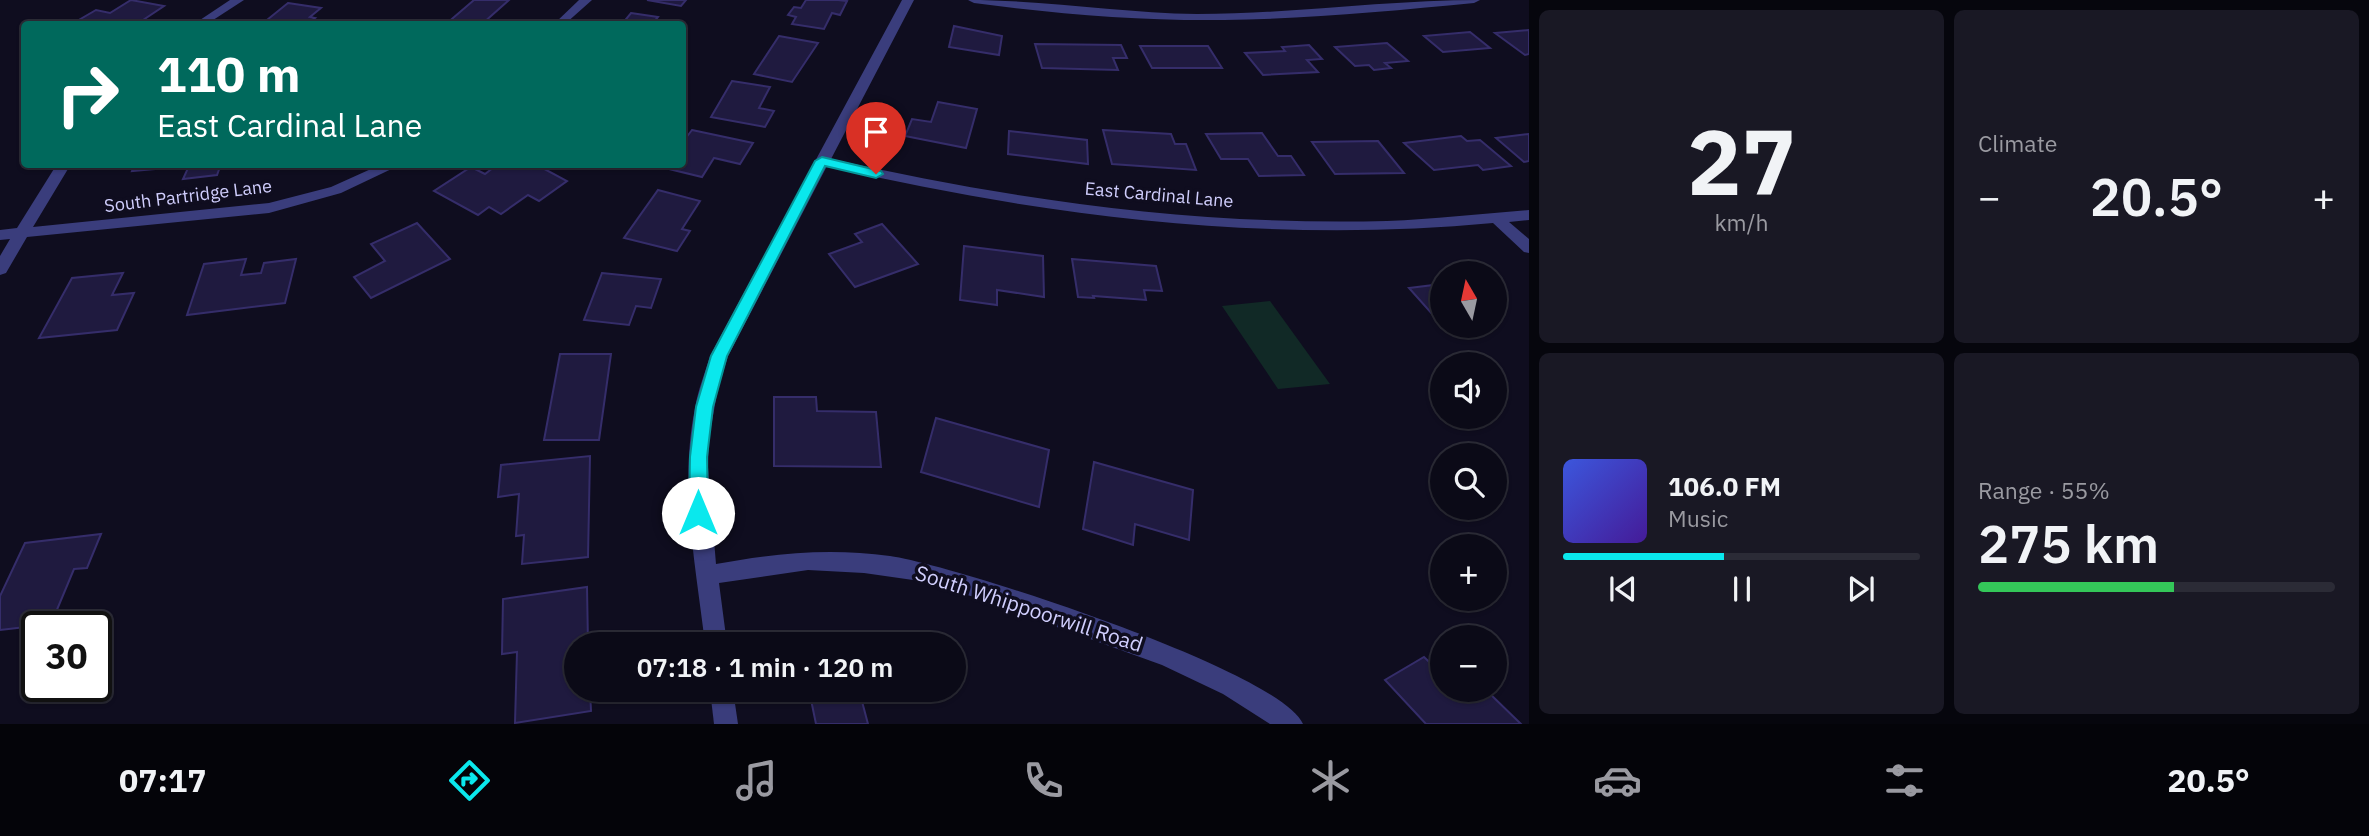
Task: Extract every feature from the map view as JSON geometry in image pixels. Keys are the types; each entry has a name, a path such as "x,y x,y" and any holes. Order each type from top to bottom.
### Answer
{"street":[{"path":"205,21 238,0"},
{"path":"562,21 586,0"},
{"path":"714,632 698,513 698,457 704,407 719,356 908,0"},
{"path":"974,0 1089,12 1224,17 1304,15 1474,0"},
{"name":"East Cardinal Lane","path":"822,161 905,181 987,195 1178,218 1364,226 1424,225 1529,215"},
{"path":"0,269 62,168"},
{"name":"South Partridge Lane","path":"0,235 269,208 336,190 386,168"},
{"path":"1496,218 1529,248"},
{"name":"South Whippoorwill Road","path":"707,575 763,564 821,561 905,568 935,575 1089,625 1189,663 1247,694 1291,724"},
{"path":"723,702 726,724"}],"green space":[{"path":"1270,301 1330,384 1278,389 1222,306"}],"building":[{"path":"131,0 164,6 142,21 77,21 96,10 110,13"},
{"path":"474,0 509,0 485,21 450,21"},
{"path":"647,0 686,0 681,6"},
{"path":"806,0 847,1 840,15 832,13 824,29 792,24 796,17 788,15 794,7 801,8"},
{"path":"288,3 321,8 310,17 315,18 311,21 266,21"},
{"path":"631,13 658,17 655,21 624,21"},
{"path":"954,26 1002,36 999,55 949,47"},
{"path":"1529,30 1529,54 1525,55 1495,33"},
{"path":"1470,32 1490,48 1443,52 1424,36"},
{"path":"779,36 818,43 792,82 754,74"},
{"path":"1387,43 1408,61 1385,63 1391,68 1374,70 1369,65 1355,66 1335,47"},
{"path":"1035,44 1121,45 1127,58 1113,58 1118,70 1042,68"},
{"path":"1309,45 1322,59 1307,60 1318,72 1263,75 1245,53 1285,51 1282,47"},
{"path":"1140,46 1208,46 1222,68 1152,68"},
{"path":"732,81 770,87 759,108 774,111 765,127 711,117"},
{"path":"938,102 977,109 966,148 905,136 912,119 931,122"},
{"path":"692,130 753,143 740,164 714,158 702,177 665,168 686,168 686,138"},
{"path":"1103,130 1171,134 1175,144 1186,144 1196,170 1112,164"},
{"path":"1009,131 1087,140 1088,164 1008,154"},
{"path":"1262,133 1278,156 1291,156 1304,175 1259,176 1248,159 1221,159 1206,134"},
{"path":"1529,134 1529,161 1524,162 1496,138"},
{"path":"1461,136 1467,141 1480,140 1511,166 1483,170 1478,165 1434,170 1404,143"},
{"path":"1378,141 1404,173 1335,174 1312,142"},
{"path":"133,168 166,168 132,171"},
{"path":"188,168 220,168 217,175 183,179"},
{"path":"469,168 485,174 493,168 543,168 567,181 539,201 528,195 501,214 489,207 478,215 434,191"},
{"path":"658,190 700,201 682,229 690,231 677,251 624,238"},
{"path":"417,223 450,259 371,298 354,277 385,261 371,244"},
{"path":"882,224 918,264 855,287 829,254 862,242 855,234"},
{"path":"964,246 1043,256 1044,297 997,290 997,305 960,300"},
{"path":"246,259 241,275 261,273 264,263 296,259 285,303 187,315 204,264"},
{"path":"1072,259 1156,266 1162,291 1144,290 1146,300 1078,297"},
{"path":"123,273 112,295 134,293 117,330 39,338 72,278"},
{"path":"602,273 661,279 651,308 636,306 629,325 584,320"},
{"path":"1430,285 1430,312 1409,288"},
{"path":"560,354 611,354 599,440 544,440"},
{"path":"774,397 816,397 817,411 876,412 881,467 774,466"},
{"path":"936,418 1049,450 1039,507 921,472"},
{"path":"590,456 588,557 522,564 524,535 516,536 519,494 498,497 501,465"},
{"path":"1094,462 1193,490 1189,540 1135,524 1133,545 1083,529"},
{"path":"101,534 87,568 74,569 56,611 21,611 21,628 0,630 0,596 25,543"},
{"path":"587,587 588,632 564,632 564,702 591,702 591,711 515,723 517,652 502,654 503,599"},
{"path":"1424,657 1430,663 1430,702 1498,702 1521,724 1426,724 1385,680"},
{"path":"811,702 862,702 868,724 816,724"}],"route":[{"path":"698,513 698,457 704,407 719,356 745,306 822,161 876,174"}]}
